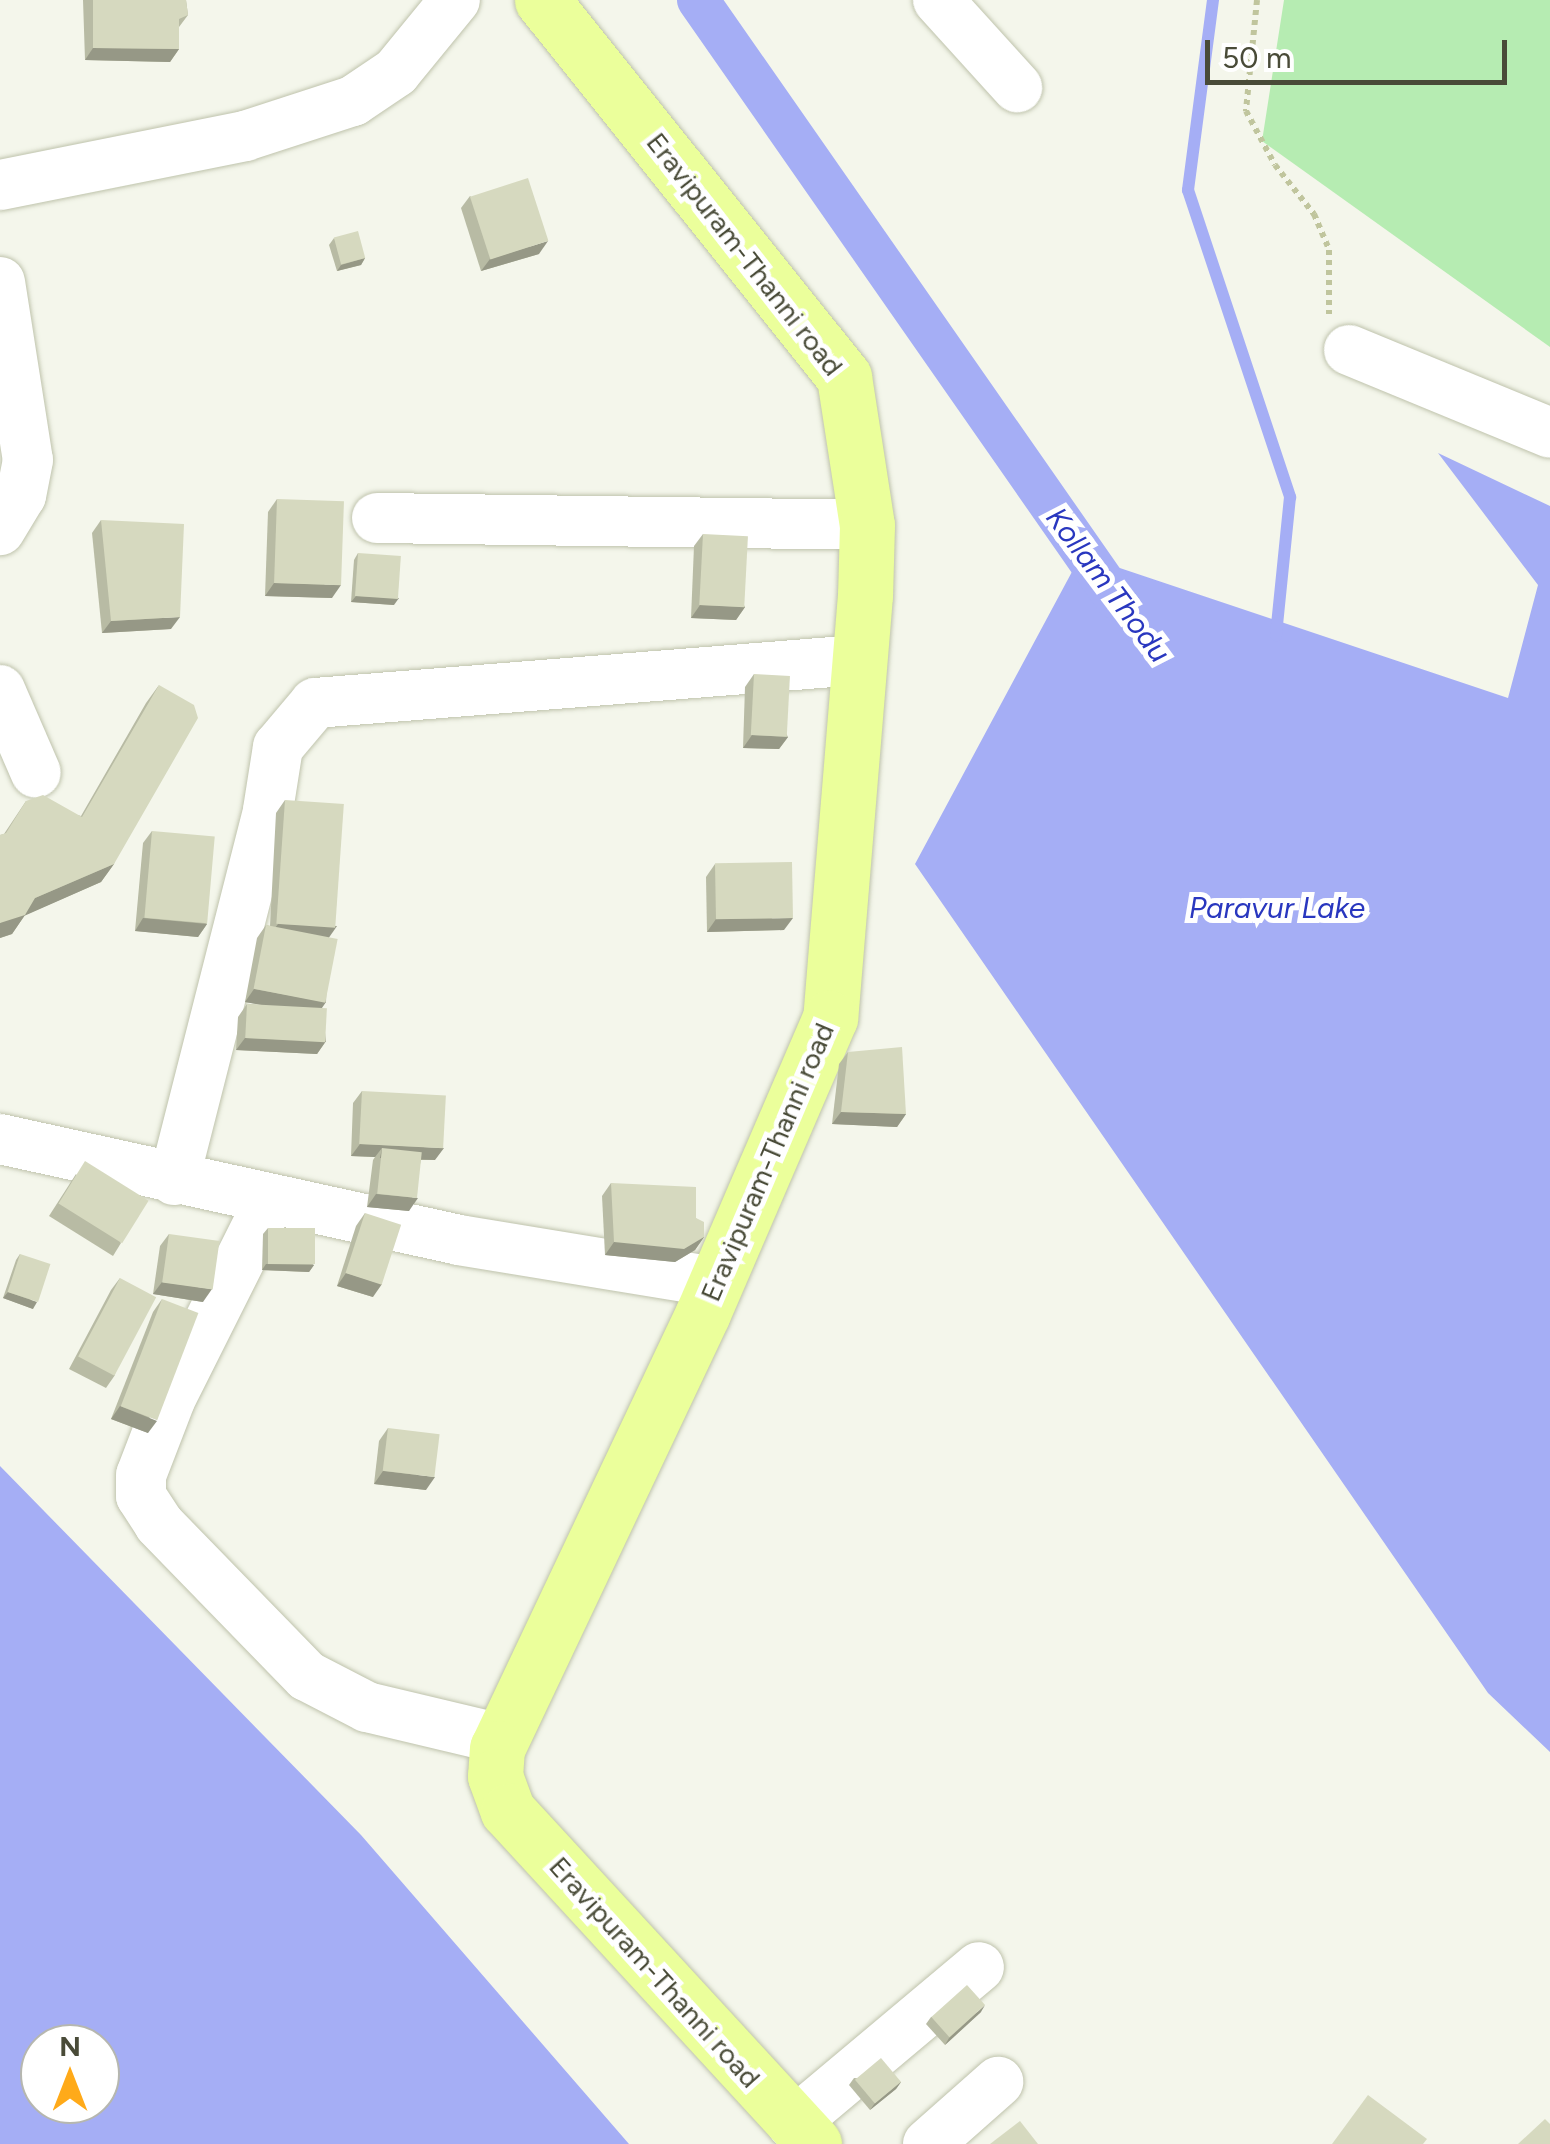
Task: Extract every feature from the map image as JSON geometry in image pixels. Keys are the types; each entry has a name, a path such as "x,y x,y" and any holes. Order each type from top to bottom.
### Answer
{"main road":[{"name":"Eravipuram-Thanni road","path":"542,0 838,366 848,389 867,525 851,820 830,1018 716,1282 501,1739 495,1776 508,1811 803,2134"}],"street":[{"path":"0,185 245,136 353,101 396,72 455,0"},
{"path":"938,0 1018,87"},
{"path":"0,282 28,460 21,495 0,530"},
{"path":"1349,350 1550,433"},
{"path":"377,518 867,525"},
{"path":"174,1180 268,810 278,748 315,703 858,660"},
{"path":"0,690 36,773"},
{"path":"0,1139 269,1202 716,1282"},
{"path":"269,1202 170,1400 140,1475 140,1496 159,1524 307,1676 367,1708 501,1739"},
{"path":"803,2134 979,1967"},
{"path":"928,2144 998,2082"}],"path":[{"path":"1257,0 1246,111 1275,165 1314,214 1329,250 1327,310 1349,350"}],"green space":[{"path":"1284,0 1550,0 1550,347 1262,141"}],"water":[{"name":"Paravur Lake","path":"1438,453 1550,506 1550,1752 1488,1693 915,864 1081,555 1508,698 1538,585"},
{"path":"0,1466 361,1835 629,2144 0,2144"}],"building":[{"path":"93,0 186,0 188,15 179,19 179,49 93,48"},
{"path":"528,178 548,241 490,260 470,197"},
{"path":"358,231 365,258 341,265 334,237"},
{"path":"277,499 344,501 341,585 274,583"},
{"path":"101,520 184,524 180,617 111,621"},
{"path":"703,534 748,536 744,607 699,605"},
{"path":"358,553 401,556 398,599 355,596"},
{"path":"754,674 790,676 787,737 751,735"},
{"path":"159,685 194,705 198,718 114,864 35,898 25,915 0,923 0,835 6,833 26,801 43,795 82,817"},
{"path":"285,800 344,804 335,928 276,924"},
{"path":"152,831 215,836 207,923 144,918"},
{"path":"792,862 793,918 716,919 715,863"},
{"path":"266,925 338,939 325,1003 254,989"},
{"path":"247,1004 327,1008 325,1042 245,1038"},
{"path":"902,1047 906,1114 841,1112 848,1052"},
{"path":"362,1091 446,1095 443,1148 359,1144"},
{"path":"382,1148 422,1152 417,1198 377,1194"},
{"path":"85,1161 149,1201 122,1243 59,1203"},
{"path":"611,1183 696,1187 696,1218 704,1222 704,1237 684,1249 614,1242"},
{"path":"365,1213 401,1225 382,1285 346,1273"},
{"path":"268,1228 315,1228 315,1264 268,1264"},
{"path":"169,1234 220,1241 213,1290 162,1283"},
{"path":"20,1254 50,1264 38,1302 8,1292"},
{"path":"120,1278 156,1297 114,1376 78,1357"},
{"path":"162,1299 198,1313 157,1420 121,1406"},
{"path":"388,1428 440,1434 434,1477 383,1471"},
{"path":"967,1985 985,2005 949,2037 931,2017"},
{"path":"881,2058 901,2082 875,2104 855,2080"},
{"path":"1368,2095 1427,2139 1423,2144 1332,2144"},
{"path":"1545,2119 1550,2124 1550,2144 1518,2144"},
{"path":"1020,2121 1038,2144 990,2144"}],"waterway":[{"name":"Kollam Thodu","path":"698,0 1115,598"},
{"path":"1213,0 1188,190 1290,497 1276,635"}]}
